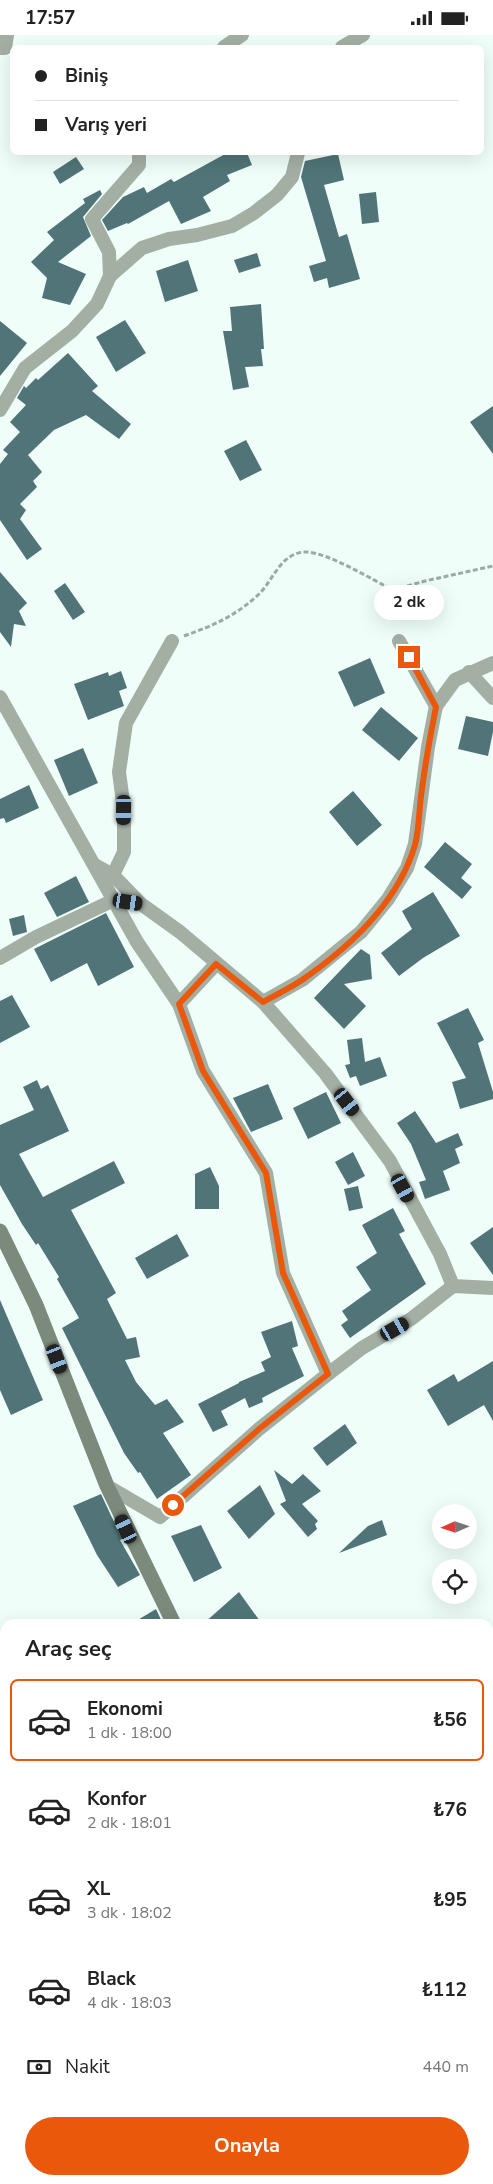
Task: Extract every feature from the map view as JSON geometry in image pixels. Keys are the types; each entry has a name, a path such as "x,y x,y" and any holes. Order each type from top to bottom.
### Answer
{"street":[{"path":"227,45 242,35"},
{"path":"346,45 364,35"},
{"path":"110,276 109,252 92,219 139,165 139,155"},
{"path":"0,410 25,368 72,331 97,304 110,276 142,248 170,239 197,235 232,226 254,213 276,195 292,177 298,155"},
{"path":"113,875 124,852 124,810 118,773 126,723 172,641"},
{"path":"400,641 436,707"},
{"path":"263,1002 302,980 361,932 388,899 402,875 415,844 428,747 436,707 455,680 469,672 493,663"},
{"path":"469,672 493,698"},
{"path":"0,697 95,865 136,942 179,1004 203,1071 266,1173 283,1273 328,1374"},
{"path":"95,865 113,875 141,905 180,932 263,1002 325,1073 390,1161 440,1254 454,1286"},
{"path":"0,958 36,937 114,900 141,905"},
{"path":"179,1004 216,964"},
{"path":"0,1231 36,1305 106,1486 172,1619"},
{"path":"106,1486 160,1517 259,1429 362,1348 411,1319 454,1286 493,1288"}],"path":[{"path":"172,641 225,621 258,595 289,556 306,552 337,561 393,590 425,581 493,567"}],"building":[{"path":"223,155 248,155 252,165 227,175 230,181 203,197 211,211 181,224 169,201 128,224 108,231 102,220 123,197 144,187 147,193 171,179 174,182"},
{"path":"338,155 344,180 324,185 339,237 347,234 360,279 329,288 327,278 314,282 309,266 326,261 301,177 305,161"},
{"path":"76,157 84,169 60,184 53,172"},
{"path":"100,190 102,194 83,217 91,236 58,262 86,274 70,305 42,298 47,278 31,262 54,240 47,232 85,203 83,199"},
{"path":"376,192 379,222 362,224 359,194"},
{"path":"257,253 261,266 239,273 234,260"},
{"path":"188,260 198,291 165,302 156,271"},
{"path":"261,304 264,349 261,349 263,366 245,367 249,387 233,390 223,331 232,331 230,307"},
{"path":"125,320 146,353 116,372 96,337"},
{"path":"0,321 27,343 0,376"},
{"path":"68,353 98,386 92,391 131,424 119,439 86,415 54,430 28,455 42,472 33,481 37,487 20,504 26,510 20,519 42,549 27,560 0,520 0,464 8,454 3,450 20,432 10,422 26,405 17,398 24,386 26,388 36,378 38,380"},
{"path":"493,406 493,454 470,422"},
{"path":"246,440 262,470 240,481 224,451"},
{"path":"0,572 27,603 19,611 26,626 14,624 11,647 0,632"},
{"path":"65,583 85,612 73,620 54,591"},
{"path":"370,658 385,693 354,707 338,672"},
{"path":"121,671 127,688 119,691 124,706 88,720 74,684 108,672 109,676"},
{"path":"381,707 418,738 399,761 362,730"},
{"path":"466,716 493,722 488,756 458,749"},
{"path":"83,748 98,783 69,796 54,760"},
{"path":"29,785 39,808 6,823 4,818 0,819 0,799"},
{"path":"353,791 382,825 357,846 329,812"},
{"path":"445,842 472,864 461,878 472,887 462,899 424,867"},
{"path":"76,876 89,902 57,917 44,893"},
{"path":"433,892 460,936 423,958 399,976 381,953 412,929 402,911"},
{"path":"106,913 134,967 98,986 87,963 51,982 34,949"},
{"path":"24,915 27,932 13,936 9,919"},
{"path":"361,949 370,955 372,979 344,984 366,1006 344,1029 314,998"},
{"path":"12,995 30,1027 0,1043 0,1001"},
{"path":"468,1008 484,1040 478,1043 493,1092 493,1099 460,1109 452,1082 466,1078 437,1023"},
{"path":"362,1038 365,1062 380,1057 387,1076 360,1086 356,1076 350,1078 345,1065 350,1064 347,1040"},
{"path":"37,1080 41,1089 48,1085 69,1131 19,1154 43,1197 114,1161 125,1183 71,1210 116,1293 107,1299 127,1339 136,1337 140,1357 125,1360 136,1382 155,1405 167,1399 184,1422 163,1433 191,1475 157,1499 140,1472 138,1473 124,1453 62,1328 79,1318 57,1279 59,1277 38,1243 36,1245 22,1224 0,1185 0,1125 34,1110 23,1087"},
{"path":"268,1084 283,1119 251,1132 233,1098"},
{"path":"326,1092 341,1123 308,1139 293,1108"},
{"path":"415,1111 436,1143 458,1133 463,1145 455,1149 460,1163 443,1171 450,1190 425,1199 419,1182 426,1180 411,1144 397,1123"},
{"path":"353,1152 365,1176 348,1185 335,1162"},
{"path":"210,1167 219,1186 219,1209 195,1209 195,1174"},
{"path":"358,1186 363,1208 349,1211 344,1189"},
{"path":"393,1208 405,1231 399,1234 426,1284 350,1338 341,1325 348,1320 342,1311 371,1290 356,1267 377,1253 362,1225"},
{"path":"493,1227 493,1275 470,1243"},
{"path":"177,1234 189,1256 147,1279 135,1258"},
{"path":"0,1300 43,1400 11,1415 0,1390"},
{"path":"292,1321 298,1346 292,1348 304,1376 262,1398 263,1402 249,1408 245,1398 221,1411 228,1425 213,1432 198,1404 239,1382 265,1371 261,1362 271,1357 261,1332"},
{"path":"493,1361 493,1421 484,1405 448,1426 427,1390 454,1374 458,1382"},
{"path":"345,1424 357,1443 327,1466 313,1448"},
{"path":"274,1470 292,1484 303,1474 321,1491 302,1504 318,1521 315,1524 317,1529 308,1537 280,1504 286,1501"},
{"path":"260,1485 275,1514 249,1539 227,1511"},
{"path":"101,1494 122,1539 120,1540 140,1575 118,1587 97,1555 73,1506"},
{"path":"382,1520 387,1535 339,1553 368,1526"},
{"path":"201,1525 222,1568 194,1582 171,1536"},
{"path":"239,1592 258,1619 209,1619"},
{"path":"156,1609 161,1619 139,1619"}],"route":[{"path":"173,1505 259,1429 328,1374 283,1273 266,1173 203,1071 179,1004 216,964 263,1002 302,980 338,952 361,932 388,899 406,867 415,844 428,747 436,707 409,657"}]}
